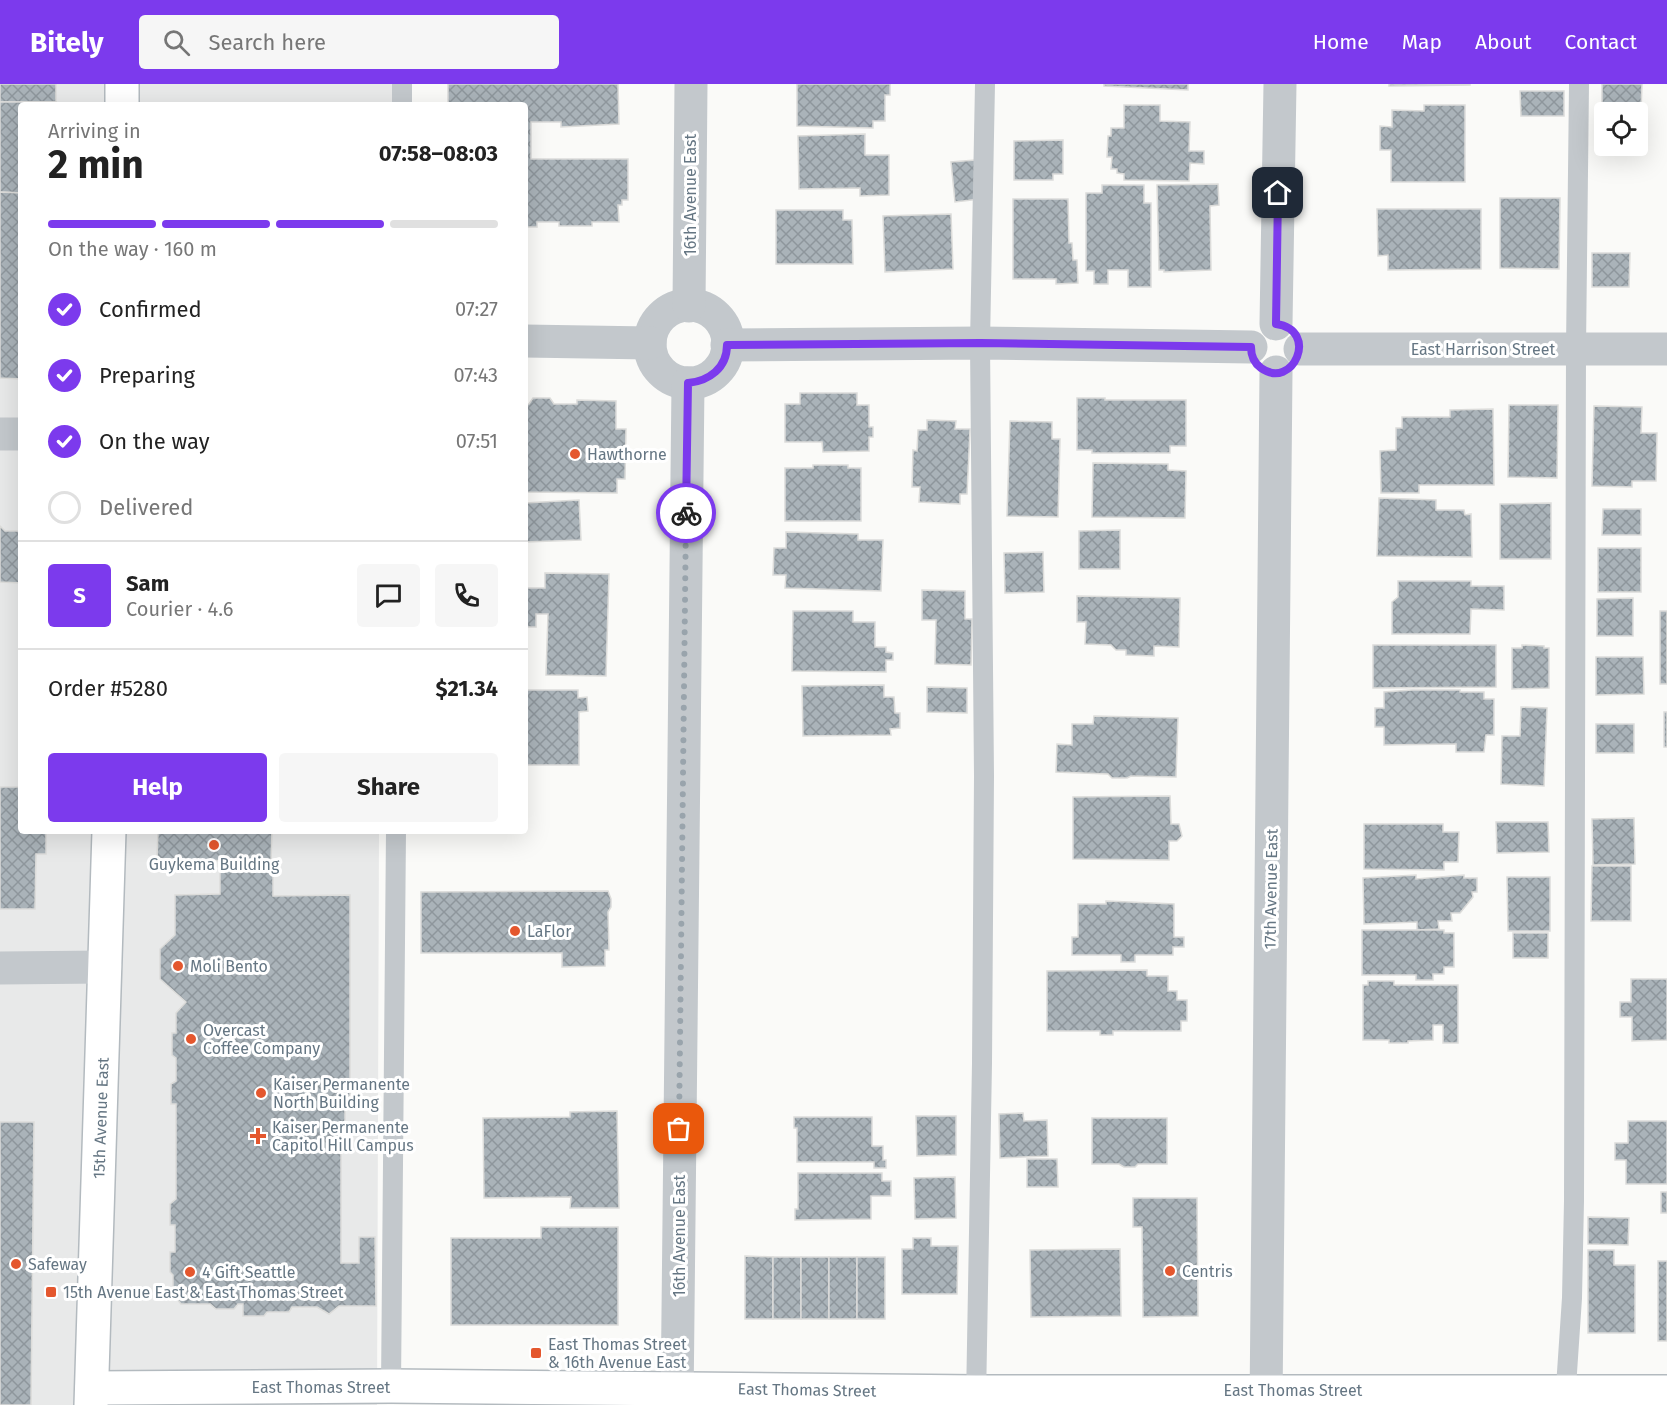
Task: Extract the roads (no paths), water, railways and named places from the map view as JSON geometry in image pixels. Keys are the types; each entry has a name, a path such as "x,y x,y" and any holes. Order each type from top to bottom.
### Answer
{"street":[{"path":"122,84 122,102"},
{"name":"16th Avenue East","path":"689,306 691,84"},
{"path":"1276,324 1280,84"},
{"path":"689,306 706,309 717,316 728,339 723,364 714,374 703,380 688,383 666,376 657,367 651,355 650,343 652,330 659,319 669,310 689,306"},
{"path":"1276,324 1295,333 1300,349 1293,365 1276,372 1259,366 1254,360 1251,347 1253,337 1258,331 1264,326 1276,324"},
{"path":"528,341 650,343"},
{"path":"727,345 980,343 1251,347"},
{"name":"East Harrison Street","path":"1300,349 1667,349"},
{"name":"17th Avenue East","path":"1266,1398 1276,372"},
{"name":"16th Avenue East","path":"677,1397 688,383"},
{"path":"0,434 18,434"},
{"name":"15th Avenue East","path":"92,1396 109,834"},
{"path":"0,968 105,967"},
{"name":"East Thomas Street","path":"92,1396 391,1386 677,1397 1565,1398 1667,1392"}],"lane":[{"path":"402,84 402,102"},
{"path":"976,1398 984,787 980,343 985,84"},
{"path":"1565,1398 1572,1298 1574,1201 1576,349 1579,84"},
{"path":"391,1386 396,834"}],"place":[{"name":"Hawthorne","path":"575,454"},
{"name":"Guykema Building","path":"214,845"},
{"name":"LaFlor","path":"515,931"},
{"name":"Moli Bento","path":"178,966"},
{"name":"Overcast Coffee Company","path":"191,1039"},
{"name":"Kaiser Permanente North Building","path":"261,1093"},
{"name":"Kaiser Permanente Capitol Hill Campus","path":"258,1136"},
{"name":"Safeway","path":"16,1264"},
{"name":"Centris","path":"1170,1271"},
{"name":"4 Gift Seattle","path":"190,1272"},
{"name":"15th Avenue East & East Thomas Street","path":"51,1292"},
{"name":"East Thomas Street & 16th Avenue East","path":"536,1353"}]}
